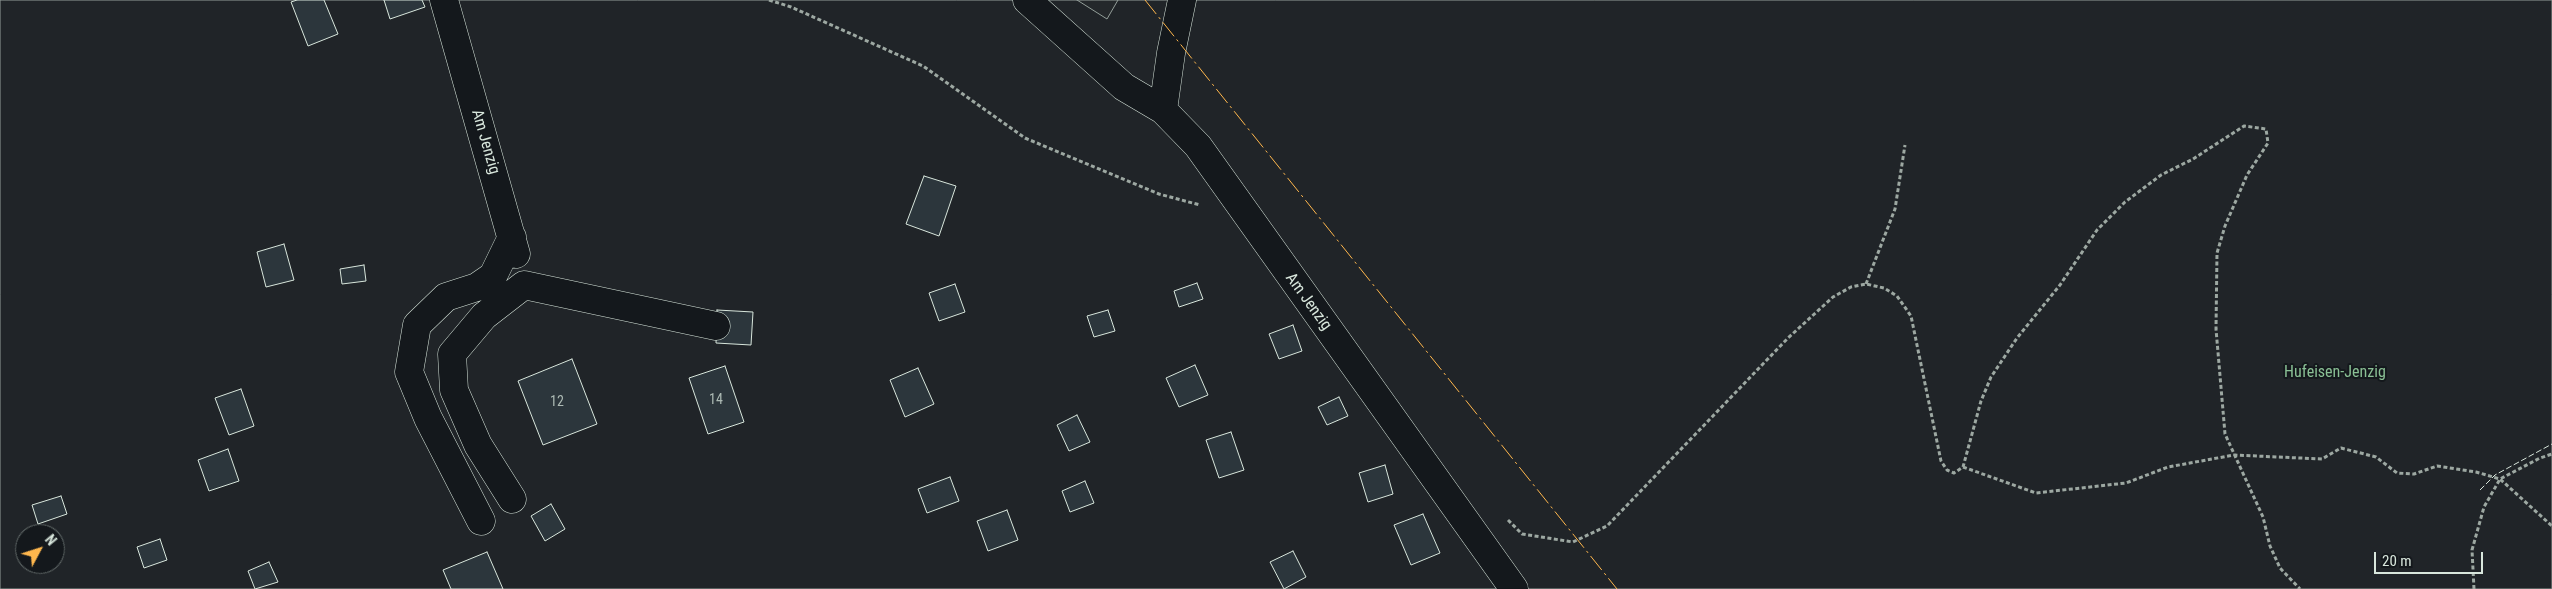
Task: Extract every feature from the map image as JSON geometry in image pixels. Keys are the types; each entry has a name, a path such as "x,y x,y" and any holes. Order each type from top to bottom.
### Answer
{"street":[{"name":"Am Jenzig","path":"444,0 524,285"},
{"name":"Am Jenzig","path":"1027,0 1124,87 1163,110 1198,146 1514,589"},
{"path":"1163,110 1171,52 1182,0"},
{"path":"481,522 428,418 408,372 417,325 446,297 478,287 493,276 512,237"},
{"path":"512,499 478,445 454,390 452,354 484,316 524,285 716,326"}],"path":[{"path":"769,0 791,7 923,66 1024,138 1159,194 1247,217"},
{"path":"1522,534 1573,542 1608,526 1788,338 1833,297 1851,287 1866,284 1884,288 1897,296 1911,316 1941,461 1947,470 1954,473 1963,467 1981,401 1991,376 2017,338 2060,285 2097,230 2125,202 2161,175 2193,159 2244,126 2266,129 2268,143 2247,175 2225,226 2217,253 2216,329 2225,434 2263,517 2270,546 2280,568 2300,589"},
{"path":"1866,284 1895,209 1905,145"},
{"path":"1963,467 2036,493 2126,483 2168,467 2234,455 2322,459 2342,448 2376,458 2397,473 2414,474 2437,466 2500,478 2552,526"},
{"path":"2474,589 2472,550 2484,507 2500,478 2552,454"}],"green space":[{"name":"Hufeisen-Jenzig","path":"0,0 2552,0 2552,589 0,589"}],"shaded area":[{"path":"1077,0 1118,0 1107,19"}],"building":[{"path":"297,0 324,0 338,34 308,46 291,2"},
{"path":"384,0 422,0 425,7 390,19"},
{"path":"924,176 956,186 939,236 906,224"},
{"path":"284,244 294,280 266,287 257,252"},
{"path":"364,265 366,281 342,284 340,269"},
{"path":"1197,283 1203,299 1179,307 1174,291"},
{"path":"955,284 965,312 939,321 929,293"},
{"path":"717,310 753,312 751,345 716,343"},
{"path":"1108,310 1115,331 1094,337 1087,316"},
{"path":"1293,325 1302,351 1279,359 1269,334"},
{"path":"572,359 597,424 543,445 518,381"},
{"path":"1195,365 1208,395 1179,407 1166,378"},
{"path":"725,366 744,422 708,434 689,378"},
{"path":"918,368 934,404 905,417 890,380"},
{"path":"241,389 254,426 229,435 215,398"},
{"path":"1339,397 1348,416 1327,425 1318,407"},
{"path":"1077,415 1090,442 1069,451 1057,425"},
{"path":"1231,432 1244,470 1219,478 1206,440"},
{"path":"228,449 239,481 209,491 198,460"},
{"path":"1385,465 1393,494 1368,502 1359,473"},
{"path":"950,477 959,501 927,513 918,489"},
{"path":"1085,481 1094,503 1070,512 1062,491"},
{"path":"61,496 67,514 38,524 32,505"},
{"path":"551,504 565,529 545,541 531,516"},
{"path":"1007,510 1018,540 988,551 977,521"},
{"path":"1423,514 1440,553 1411,565 1394,525"},
{"path":"160,539 167,560 144,568 137,547"},
{"path":"1293,551 1306,577 1284,589 1270,562"},
{"path":"487,552 503,589 451,589 443,570"},
{"path":"269,562 278,582 255,589 248,571"}],"fence":[{"path":"2480,490 2495,475 2552,444"}],"power":[{"path":"1145,0 1617,589"}]}
